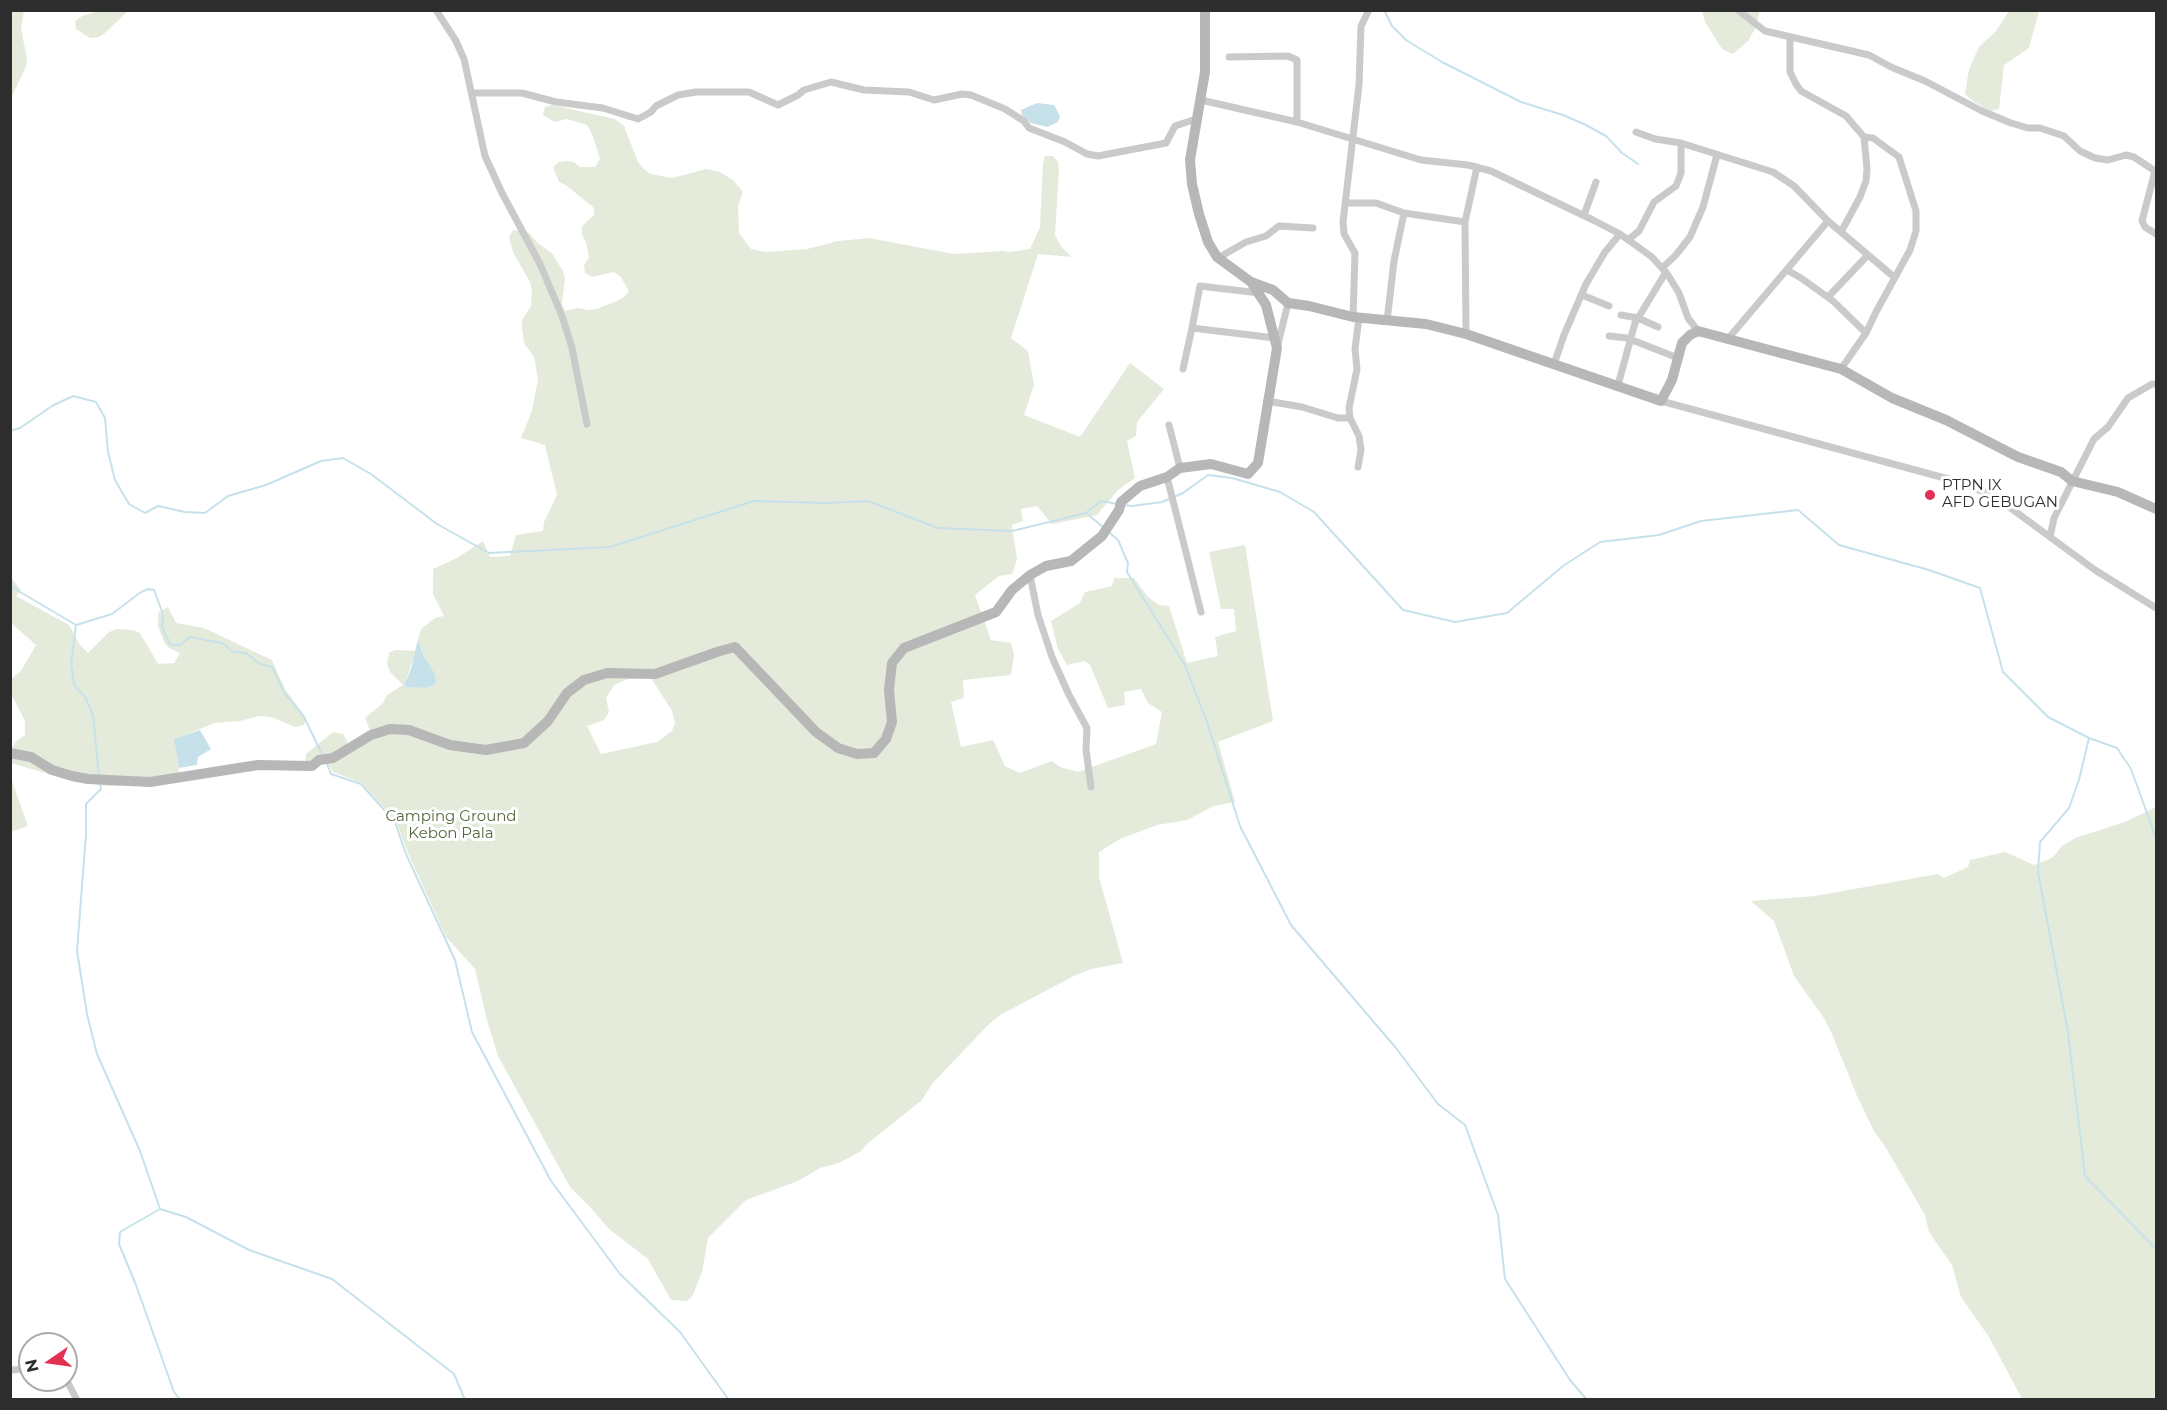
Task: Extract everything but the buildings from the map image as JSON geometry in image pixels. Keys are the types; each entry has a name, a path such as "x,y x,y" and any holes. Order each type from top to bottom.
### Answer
{"street":[{"path":"436,10 456,41 464,59 485,156 548,282 562,316 572,348 587,424"},
{"path":"1205,10 1205,72 1190,160 1192,184 1205,235 1212,251 1260,292 1270,315 1276,343"},
{"path":"1358,467 1361,450 1359,436 1348,408 1357,369 1355,254 1343,230 1359,85 1361,26 1369,10"},
{"path":"1738,10 1760,28 1869,55 1982,111 2011,123 2064,136 2080,151 2095,158 2108,160 2128,155 2156,171 2142,221 2145,227 2157,234"},
{"path":"1790,37 1790,72 1801,91 1846,116 1864,137 1868,170 1866,181 1841,232"},
{"path":"1229,57 1288,57 1297,60 1297,122"},
{"path":"472,93 522,93 556,102 603,108 638,119 651,112 656,106 678,95 696,92 749,92 778,105 804,90 831,82 864,90 909,92 934,100 962,94 971,95 1005,109 1024,121 1029,128 1065,142 1087,154 1098,156 1166,143 1175,126 1184,121 1196,119"},
{"path":"1201,100 1297,122 1421,160 1491,171 1620,234 1652,256 1679,293 1688,318 1698,331 1841,369 1892,398 1946,420 2035,464 2061,472 2072,481 2118,492 2157,509"},
{"path":"1636,132 1655,140 1681,143 1773,172 1794,186 1841,232 1894,277"},
{"path":"1841,369 1866,333 1914,239 1916,220 1913,200 1899,157 1873,138 1864,137"},
{"path":"1628,240 1639,231 1654,202 1676,186 1679,180 1681,143"},
{"path":"1618,385 1638,318 1664,270 1690,237 1703,207 1717,155"},
{"path":"1466,334 1465,222 1477,167"},
{"path":"1584,215 1596,182"},
{"path":"1346,203 1376,203 1404,213 1465,222"},
{"path":"1387,321 1394,261 1404,213"},
{"path":"1727,340 1828,220"},
{"path":"1218,258 1246,242 1266,236 1279,225 1313,228"},
{"path":"1554,364 1563,335 1582,295 1605,252 1620,234"},
{"path":"1828,297 1868,255"},
{"path":"1787,270 1828,297 1866,333"},
{"path":"1251,282 1273,290 1288,303 1356,318 1426,324 1466,334 1661,401 1963,483 1997,498 2095,570 2155,604"},
{"path":"1184,369 1200,286 1260,292"},
{"path":"1582,295 1609,306"},
{"path":"10,753 31,757 52,770 88,779 150,782 258,765 312,766 319,760 333,758 371,735 390,729 409,730 450,745 486,750 524,743 548,721 567,693 584,680 607,673 655,674 735,647 816,732 838,748 857,754 874,753 886,739 892,723 889,690 892,663 904,648 996,612 1012,590 1030,575 1046,566 1071,561 1102,536 1120,506 1140,486 1167,477 1180,468 1211,464 1248,474 1258,463 1276,343 1288,303"},
{"path":"1621,315 1638,318 1658,327"},
{"path":"1192,328 1276,343"},
{"path":"1661,401 1672,380 1686,338 1698,331"},
{"path":"1609,336 1630,339 1678,358"},
{"path":"2050,537 2054,518 2094,439 2108,427 2124,402 2152,384 2157,384"},
{"path":"1267,401 1302,407 1338,418 1350,418"},
{"path":"1168,425 1180,468"},
{"path":"1167,477 1201,612"},
{"path":"1030,575 1038,615 1052,657 1087,728 1086,750 1091,787"}],"green space":[{"path":"11,10 24,11 21,28 27,59 26,67 11,98"},
{"path":"1760,10 1756,27 1748,41 1733,54 1722,49 1705,22 1702,11"},
{"path":"98,11 128,11 99,37 90,38 76,29 75,21"},
{"path":"2009,11 2039,11 2029,48 2004,65 1999,109 1990,111 1965,94 1969,69 1979,47 1996,31"},
{"name":"Camping Ground Kebon Pala","path":"552,105 615,119 624,126 638,162 650,174 672,178 706,169 720,172 733,180 743,192 738,206 739,233 751,249 766,252 807,249 838,241 869,238 954,254 1030,249 1040,227 1043,163 1045,156 1053,156 1058,162 1059,170 1055,235 1062,248 1072,257 1038,254 1011,338 1028,351 1034,385 1024,415 1080,437 1130,363 1164,389 1137,422 1136,436 1127,441 1135,478 1118,490 1097,515 1052,524 1037,506 1021,509 1023,521 1012,525 1017,559 1012,574 999,576 975,595 991,640 1011,643 1014,655 1011,675 963,680 964,698 951,702 961,747 993,740 1005,766 1020,773 1052,761 1060,767 1078,772 1156,744 1162,712 1148,703 1141,689 1124,692 1125,705 1108,708 1090,665 1085,661 1067,665 1058,649 1051,621 1080,603 1085,592 1112,586 1114,578 1134,578 1148,597 1159,605 1169,606 1187,663 1218,656 1215,637 1236,631 1234,609 1221,609 1209,552 1245,545 1273,721 1218,742 1235,802 1214,806 1187,820 1157,825 1120,839 1099,852 1099,877 1123,963 1091,969 1074,976 1000,1015 932,1084 922,1100 861,1151 839,1163 820,1168 798,1181 746,1200 708,1238 702,1272 693,1295 687,1301 671,1300 648,1259 609,1229 570,1187 498,1056 475,969 446,937 396,821 362,783 333,772 327,762 305,769 306,754 333,732 343,734 352,750 373,738 365,718 383,703 387,695 403,685 390,672 387,663 389,653 395,650 416,651 404,686 426,688 434,685 418,639 421,629 435,618 444,616 433,594 433,569 457,558 483,541 490,557 510,556 516,535 543,531 544,522 557,495 545,445 521,438 532,411 538,379 534,357 524,343 522,328 522,320 531,306 532,291 530,282 513,252 509,237 513,230 529,233 552,253 565,279 562,304 565,311 578,308 596,309 617,301 629,291 621,277 614,272 592,277 585,273 584,265 589,258 582,235 582,226 594,215 594,208 559,182 553,167 559,162 567,161 574,162 580,167 595,167 600,159 587,125 567,119 555,122 543,115 545,107","holes":["651,678 672,711 675,723 672,731 657,742 601,754 587,726 604,720 609,712 606,698 614,685 628,679"]},
{"path":"10,576 21,590 16,596 69,625 80,645 88,653 109,632 117,629 133,630 140,633 158,664 174,663 180,653 169,648 164,642 158,626 158,613 168,607 176,623 204,628 272,660 285,689 306,718 304,725 295,727 271,717 259,716 240,721 215,723 175,739 179,768 177,783 108,786 66,779 11,763 11,750 16,741 25,735 25,721 11,694 11,679 21,671 36,645 11,623"},
{"path":"11,778 28,826 10,832"},
{"path":"2156,807 2156,1399 2022,1399 1989,1337 1961,1297 1952,1265 1929,1232 1925,1215 1874,1131 1824,1018 1794,976 1774,921 1751,901 1815,896 1938,874 1944,878 1968,867 1970,860 2005,852 2034,865 2052,858 2062,846 2075,838 2125,822"}],"water":[{"path":"1037,103 1054,105 1060,116 1058,122 1047,127 1031,123 1022,115 1021,110"},
{"path":"418,639 424,657 435,674 436,682 426,688 404,685 411,669"},
{"path":"200,730 211,749 198,757 197,765 179,768 174,739"}],"waterway":[{"path":"1384,10 1392,26 1406,40 1442,62 1521,102 1586,125 1606,136 1622,153 1638,164"},
{"path":"10,431 20,428 52,406 73,396 96,402 105,418 108,452 115,480 129,504 145,513 158,506 185,512 205,513 228,496 266,485 321,461 343,458 371,474 437,524 489,553 610,547 754,501 825,503 868,501 938,528 1012,531 1086,513 1103,527"},
{"path":"1123,505 1162,502 1183,493 1208,475 1232,478 1280,492 1314,512 1403,610 1455,622 1507,613 1563,566 1600,542 1659,535 1701,521 1798,510 1839,545 1929,570 1980,588 2003,672 2048,717 2089,738 2117,748 2131,769 2156,838"},
{"path":"1086,513 1101,501 1118,504"},
{"path":"1110,533 1118,540 1128,563 1127,572 1185,665 1207,722 1240,826 1291,925 1396,1048 1438,1104 1465,1125 1498,1215 1505,1279 1570,1380 1587,1400"},
{"path":"10,586 76,625 71,664 74,685 85,697 93,715 99,777"},
{"path":"76,625 112,614 141,592 148,589 154,590 163,614 162,628 171,645 180,645 190,637 222,643 233,652 246,653 260,664 272,667 285,694 303,715 323,756"},
{"path":"2089,738 2079,780 2069,808 2040,842 2038,872 2068,1032 2085,1176 2156,1249"},
{"path":"327,764 331,774 361,784 395,822 406,854 455,960 472,1032 551,1181 620,1274 680,1332 729,1400"},
{"path":"100,782 101,789 86,804 86,834 77,951 87,1014 97,1054 140,1151 160,1209"},
{"path":"180,1400 174,1392 119,1244 120,1232 160,1209 186,1217 249,1250 332,1279 454,1374 465,1400"}],"place":[{"name":"PTPN IX AFD GEBUGAN","path":"1930,495"}]}
